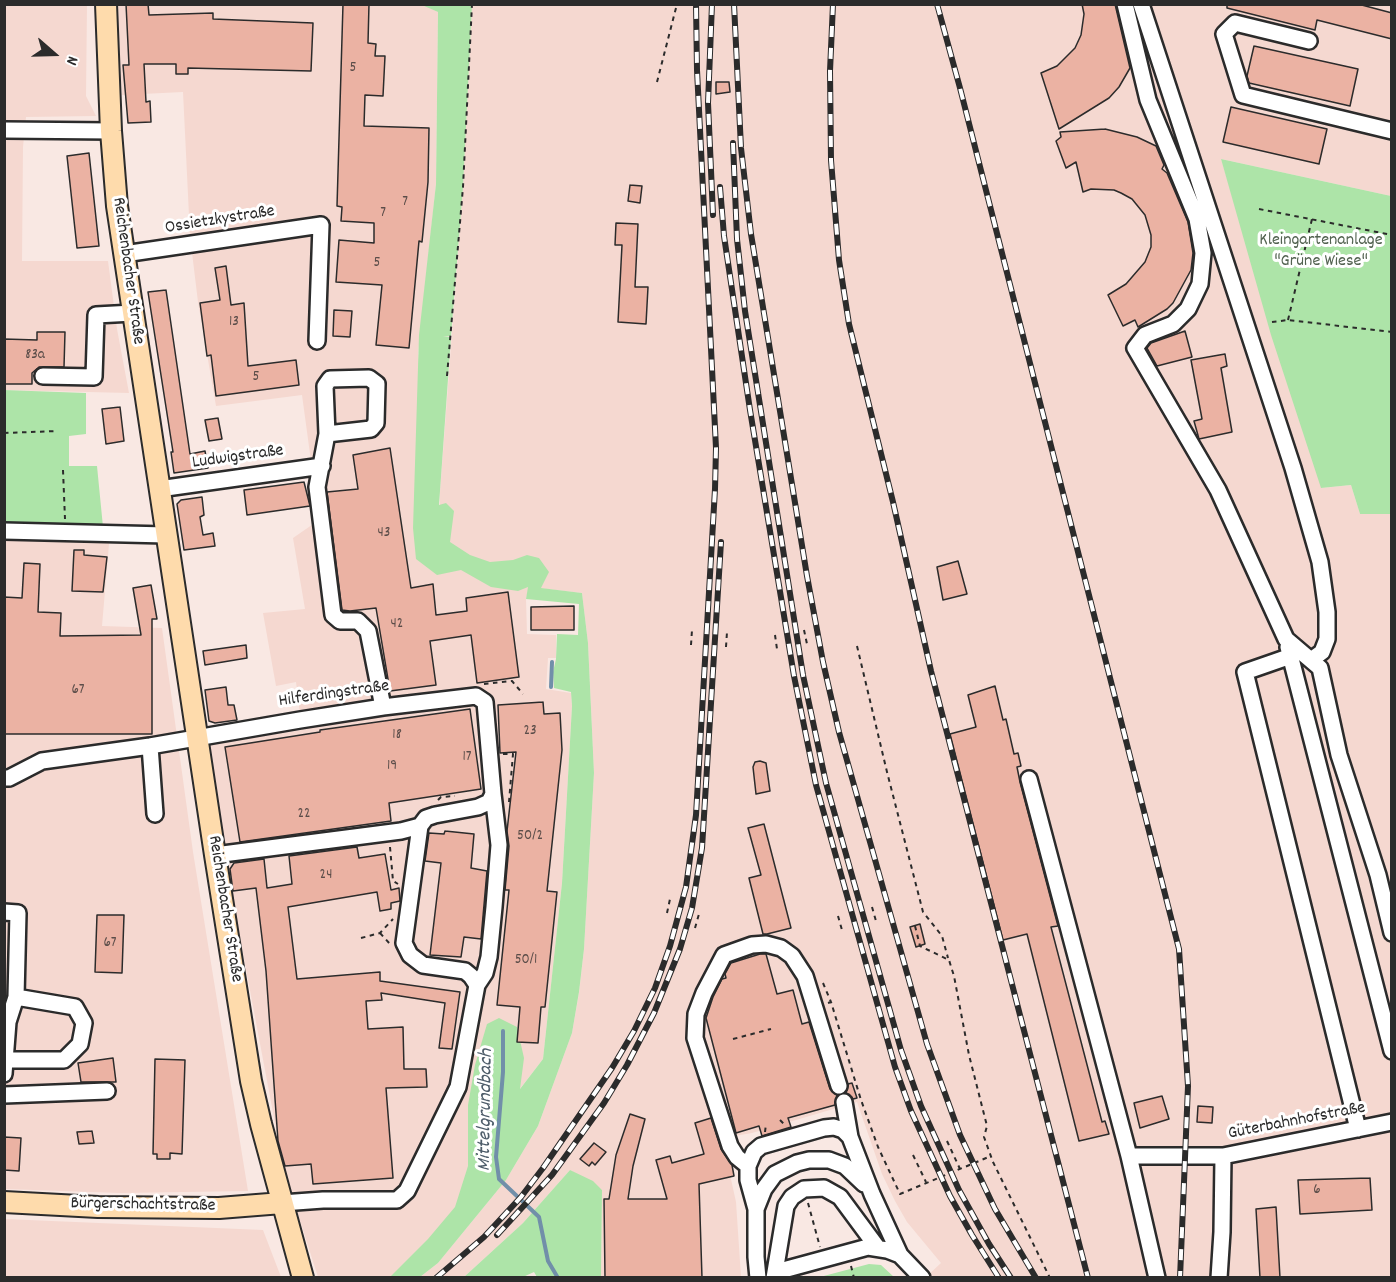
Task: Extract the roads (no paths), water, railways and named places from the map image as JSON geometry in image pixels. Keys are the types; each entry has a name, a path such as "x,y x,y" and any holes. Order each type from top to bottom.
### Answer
{"main road":[{"name":"Reichenbacher Straße","path":"106,4 111,131 117,206 215,855 251,1081 303,1278"},
{"name":"Bürgerschachtstraße","path":"4,1202 98,1207 219,1208 282,1203"}],"street":[{"path":"1125,4 1148,100 1197,219 1203,253 1200,284 1188,309 1173,324 1145,335 1135,348 1218,490 1286,639 1392,1051"},
{"path":"1142,4 1286,447 1320,562 1327,612 1327,639 1322,652 1311,660"},
{"path":"1310,41 1235,23 1224,34 1243,95 1392,131"},
{"path":"4,130 111,131"},
{"name":"Ossietzkystraße","path":"124,255 321,225 317,340"},
{"path":"43,376 94,377 96,315 133,313"},
{"path":"327,434 371,429 376,423 377,384 369,378 330,379 325,386 327,434 317,487 333,615 340,621 358,621 368,631 384,707"},
{"name":"Ludwigstraße","path":"159,489 322,466"},
{"path":"4,531 166,536"},
{"path":"1286,639 1320,668 1340,755 1378,875 1392,933"},
{"path":"1291,656 1245,672 1358,1129"},
{"name":"Hilferdingstraße","path":"4,778 9,778 42,761 150,746 197,736 384,707 476,696 485,702 493,794"},
{"path":"150,746 155,814"},
{"path":"1029,778 1129,1156 1157,1278"},
{"path":"477,985 465,971 423,965 410,956 404,943 420,826 426,818 435,815 478,807 489,802 493,794"},
{"path":"282,1203 323,1200 397,1200 407,1191 458,1087 477,985 485,973 489,957 499,845 493,794"},
{"path":"215,855 401,831 420,826"},
{"path":"4,912 18,913 16,997 8,1022 5,1067 64,1060 80,1044 84,1023 75,1007 16,997"},
{"path":"748,1166 737,1157 730,1146 695,1038 696,1014 724,955 752,945 766,944 781,948 792,956 805,976 839,1086"},
{"path":"4,1095 107,1091"},
{"path":"844,1102 850,1137 872,1194 900,1255 922,1278"},
{"name":"Güterbahnhofstraße","path":"1219,1278 1223,1156 1392,1122"},
{"path":"758,1278 756,1209 748,1180 748,1166 754,1152 761,1146 780,1140 834,1127 843,1130 850,1137"},
{"path":"1129,1156 1223,1156"},
{"path":"756,1209 764,1189 773,1177 797,1163 812,1160 829,1160 845,1166 857,1175 872,1194"},
{"path":"775,1278 786,1206 792,1197 804,1189 820,1188 832,1191 840,1197 876,1247"},
{"path":"775,1278 788,1269 861,1248 876,1247 900,1255"}],"waterway":[{"name":"Mittelgrundbach","path":"551,687 552,662"},
{"name":"Mittelgrundbach","path":"503,1031 503,1072 496,1157 499,1179 539,1217 548,1261 558,1278"}],"railway":[{"path":"436,1278 484,1237 521,1197 612,1068 634,1031 655,988 670,946 686,887 696,815 716,448 697,70 696,4"},
{"path":"712,4 708,103 713,215"},
{"path":"734,4 741,148 751,234 807,576 839,732 927,1044 960,1135 995,1209 1036,1278"},
{"path":"833,4 830,71 831,160 839,260 849,324 893,502 931,671 1088,1278"},
{"path":"937,4 1179,949 1188,1086 1180,1278"},
{"path":"733,143 737,239 745,311 803,675 826,783 901,1050 921,1106 959,1190 1011,1278"},
{"path":"720,187 724,236 750,410 794,676 816,785 895,1067 911,1111 950,1196 999,1278"},
{"path":"497,1235 552,1175 604,1103 654,1013 680,949 692,908 702,848 721,542"}],"park label":[{"name":"Kleingartenanlage \"Grüne Wiese\"","path":"1321,252"}]}
